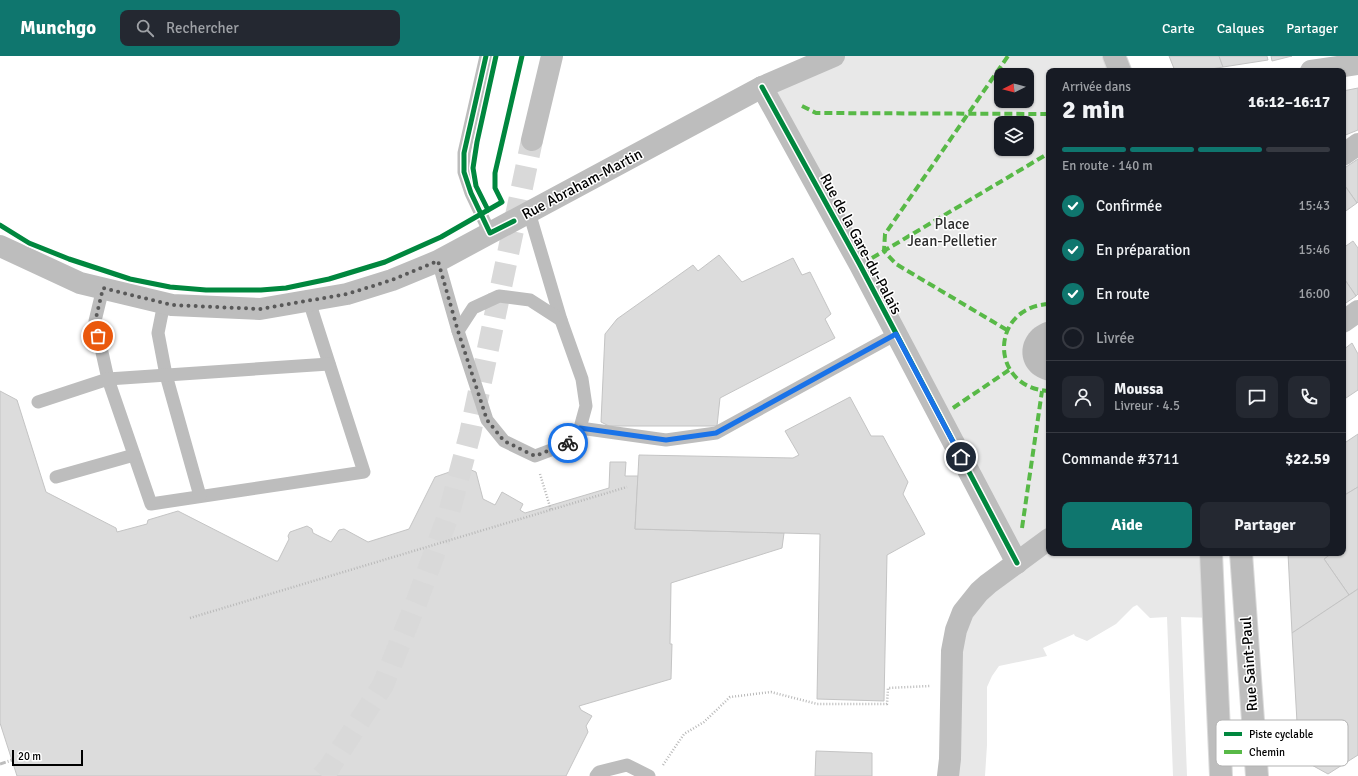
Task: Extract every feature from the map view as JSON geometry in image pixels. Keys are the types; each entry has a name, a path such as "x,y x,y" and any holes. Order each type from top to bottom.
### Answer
{"main road":[{"path":"532,140 552,56"},
{"path":"1331,68 1358,64"}],"street":[{"name":"Rue Abraham-Martin","path":"0,246 80,283 172,305 260,309 347,294 392,280 438,261 486,220 529,212 762,86 834,56"},
{"path":"1114,56 1119,68"},
{"name":"Rue de la Gare-du-Palais","path":"762,86 896,334 1017,563"},
{"path":"1346,153 1358,144"},
{"path":"948,776 950,759 952,651 956,630 964,612 979,592 999,575 1046,541"},
{"name":"Rue Saint-Paul","path":"1211,556 1218,720"},
{"name":"Rue Saint-Paul","path":"1241,556 1253,720"},
{"name":"Rue Saint-Paul","path":"1221,766 1221,776"},
{"name":"Rue Saint-Paul","path":"1256,766 1257,776"}],"lane":[{"path":"486,56 464,153 464,172 471,193 486,220"},
{"path":"438,261 458,331 487,420 504,441 535,456 567,444 580,428 586,406 582,379 561,320 529,212"},
{"path":"103,288 95,322 108,379 151,504 364,472 309,301"},
{"path":"458,331 473,308 499,296 530,300 561,320"},
{"path":"164,303 158,333 166,375 200,496"},
{"path":"580,428 666,440 716,433 896,334"},
{"path":"38,402 108,379 329,364"},
{"path":"56,477 134,455"},
{"path":"596,776 599,772 627,765 654,773"}],"path":[{"path":"486,220 501,200 495,188 495,173 522,56"},
{"path":"535,456 550,510"},
{"path":"190,618 626,487"},
{"path":"654,773 684,734 704,722 730,697 771,692 817,704 887,704 888,688 934,686"}],"green space":[{"name":"Place Jean-Pelletier","path":"834,56 1114,56 1119,68 1046,68 1046,556 1211,556 1215,618 1181,617 1187,776 1173,776 1167,617 1150,618 1137,605 1133,607 1116,624 1087,641 1075,636 1074,634 1043,648 1047,656 999,666 987,687 987,745 985,776 954,776 956,630 1016,563 762,87"}],"shaded area":[{"path":"1046,322 1046,380 1037,377 1029,370 1024,361 1022,352 1024,342 1029,333 1037,326"}],"building":[{"path":"1169,56 1219,56 1223,67 1217,68 1174,68"},
{"path":"1219,56 1267,56 1268,60 1223,67"},
{"path":"1271,56 1292,56 1272,61"},
{"path":"1358,88 1358,130 1346,135 1346,90"},
{"path":"1358,159 1357,203 1346,187 1346,167"},
{"path":"1346,187 1357,203 1346,211"},
{"path":"1353,241 1358,248 1358,294 1356,296 1346,281 1346,246"},
{"path":"719,255 742,282 793,258 802,275 810,272 831,314 825,319 835,338 720,398 717,426 609,426 601,422 605,334 617,319 693,265 698,271"},
{"path":"1346,281 1356,296 1346,303"},
{"path":"1352,343 1358,354 1358,390 1346,398 1346,348"},
{"path":"0,391 17,400 46,492 116,528 117,532 147,524 148,520 178,511 278,561 289,539 288,536 290,532 307,526 312,529 313,533 331,542 339,530 344,529 368,542 409,529 435,477 464,467 476,472 483,499 495,505 502,492 523,504 520,510 525,513 609,488 610,462 626,462 625,476 638,476 635,529 784,533 782,548 671,583 671,679 579,706 581,710 592,716 586,726 588,732 566,776 17,776 0,723"},
{"path":"850,397 871,436 883,436 908,482 903,494 925,534 887,555 884,701 817,699 820,534 635,529 639,455 793,458 799,455 785,431"},
{"path":"1358,434 1358,487 1346,494 1346,442"},
{"path":"1358,487 1358,589 1349,595 1324,559 1328,556 1346,556 1346,494"},
{"path":"1288,556 1328,556 1324,559 1349,595 1292,633"},
{"path":"1358,589 1358,755 1348,761 1348,720 1297,720 1292,633"},
{"path":"816,751 872,753 872,776 815,776"},
{"path":"1314,766 1341,766 1328,774"}],"tunnel":[{"path":"322,776 329,768 383,685 418,598 449,513 470,434 532,140"}],"railway":[{"path":"0,764 12,760"}],"marked path":[{"path":"1007,330 896,264 884,251 885,234 1008,56"},
{"path":"802,106 816,113 1046,114"},
{"path":"872,258 1046,155"},
{"path":"1046,305 1029,308 1015,318 1007,332 1004,348 1007,363 1015,377 1029,387 1046,390"},
{"path":"953,408 1009,370"},
{"path":"1022,528 1042,391"}],"cycle path":[{"path":"486,56 464,153 464,172 471,193 490,233 514,221"},
{"path":"488,210 476,186 473,168 477,142 496,56"},
{"path":"0,225 29,243 69,259 130,279 170,287 206,290 261,290 286,288 329,279 385,262 441,237 502,202 495,188 495,173 522,56"},
{"path":"762,87 860,265 1017,563"}],"way so far":[{"path":"98,336 95,322 103,288 172,305 260,309 347,294 392,280 438,261 458,331 487,420 504,441 535,456 568,443"}],"route":[{"path":"568,443 580,428 666,440 716,433 896,334 961,457"}]}
